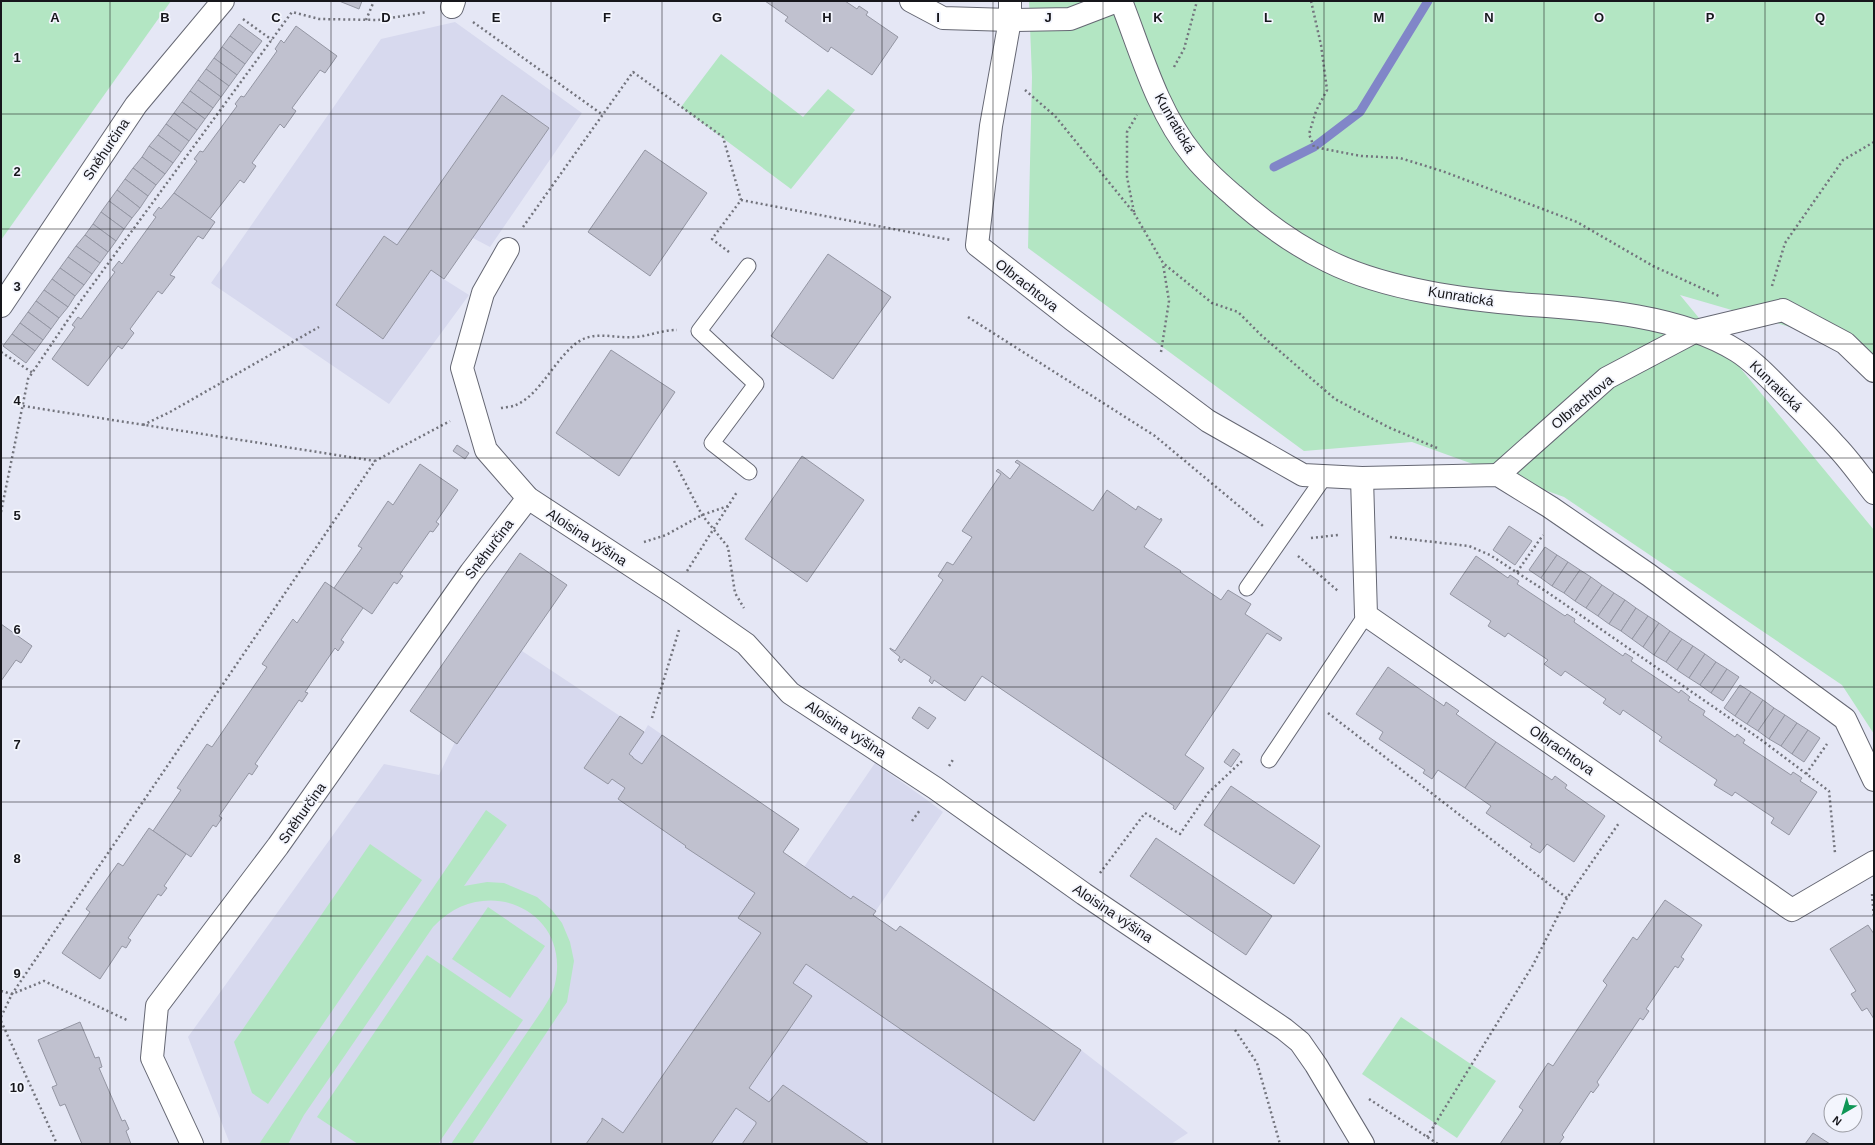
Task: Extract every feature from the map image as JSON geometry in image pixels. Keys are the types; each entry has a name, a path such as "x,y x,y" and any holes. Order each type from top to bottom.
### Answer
{"street":[{"path":"911,1 943,18 1010,11 1070,19 1117,1"},
{"name":"Kunratická","path":"1121,1 1153,85 1176,130 1192,154 1218,182 1246,208 1285,237 1330,262 1378,280 1482,301 1626,314 1696,331 1736,350 1761,369 1836,445 1874,493"},
{"name":"Sněhurčina","path":"1,306 136,105 222,2"},
{"path":"977,245 991,126 1002,69 1010,11"},
{"name":"Olbrachtova","path":"977,245 1208,421 1303,475 1362,478 1498,475 1607,378 1696,331"},
{"name":"Aloisina výšina","path":"508,249 483,293 462,368 486,450 528,498 680,598 746,644 790,693 935,788 1084,894 1191,965 1300,1042 1316,1065 1363,1144"},
{"path":"1696,331 1783,310 1845,343 1874,371"},
{"path":"1498,475 1559,513 1649,575 1845,719 1874,780"},
{"path":"1362,478 1366,615"},
{"name":"Sněhurčina","path":"192,1144 152,1058 157,1006 278,846 471,572 528,498"},
{"name":"Olbrachtova","path":"1366,615 1792,910 1874,862"}],"lane":[{"path":"748,266 699,331 756,384 712,442 749,472"},
{"path":"1246,588 1325,476"},
{"path":"1269,760 1366,615"}],"path":[{"path":"366,20 374,1"},
{"path":"1134,213 1128,177 1127,132 1153,85 1176,65 1184,49 1197,1"},
{"path":"1311,1 1321,45 1327,90 1316,112 1309,134 1314,147 1361,156 1400,158 1442,171 1577,222 1653,266 1722,297"},
{"path":"222,2 272,40"},
{"path":"1,512 28,379 85,296 292,12 319,18 378,20 453,4 603,115"},
{"path":"1002,69 1055,116 1134,213 1163,264 1169,301 1165,333 1155,382"},
{"path":"508,249 633,72 723,137 741,200"},
{"path":"1763,315 1785,243 1843,160 1874,142"},
{"path":"741,200 977,245"},
{"path":"741,200 712,239 748,266"},
{"path":"1163,264 1212,303 1238,312 1261,335 1335,399 1388,427 1439,450"},
{"path":"968,317 1155,436 1280,540 1366,615"},
{"path":"142,425 170,412 319,327"},
{"path":"1,1017 12,994 374,461 474,408 500,409 517,405 530,394 578,343 588,337 632,337 650,335 666,330 699,331"},
{"path":"1,352 33,373"},
{"path":"23,406 374,461"},
{"path":"674,461 702,515 728,547 735,593 748,614 746,644"},
{"path":"652,718 680,598 713,530 749,472"},
{"path":"610,552 666,535 702,515 728,506"},
{"path":"1517,572 1559,513"},
{"path":"1280,540 1364,533 1469,546 1490,555 1760,739 1828,791 1838,883"},
{"path":"1310,699 1567,898"},
{"path":"1806,774 1845,719"},
{"path":"1084,894 1145,813 1180,834 1208,793 1241,762 1269,760"},
{"path":"1427,1136 1533,965 1567,898 1635,801"},
{"path":"1,991 12,994 44,981 155,1033"},
{"path":"1,1021 57,1144"},
{"path":"1230,1024 1257,1063 1280,1144"},
{"path":"1368,1098 1438,1144"}],"shaded area":[{"path":"455,22 582,113 490,247 471,237 442,278 469,295 389,404 211,283 381,39"},
{"path":"519,649 644,732 648,725 799,829 783,852 804,867 875,763 927,800 943,812 873,915 896,931 900,926 1081,1050 1188,1133 1171,1144 230,1144 188,1037 384,764 439,775 455,742"}],"green space":[{"path":"1,1 171,1 1,240"},
{"path":"1029,1 1874,1 1874,371 1845,343 1680,295 1874,530 1874,734 1842,685 1564,497 1412,442 1304,451 1028,248 1032,77"},
{"path":"721,54 803,117 828,89 855,110 791,189 681,107"},
{"path":"486,810 507,825 464,886 487,882 504,883 537,897 552,910 562,923 570,942 574,961 567,1002 472,1144 451,1144 543,1009 552,994 555,984 557,958 550,936 537,919 520,907 498,901 476,902 454,910 433,927 304,1115 288,1144 259,1144"},
{"path":"370,844 422,880 268,1104 252,1093 234,1042"},
{"path":"488,907 545,946 510,998 452,959"},
{"path":"427,955 523,1020 438,1144 358,1144 317,1117"},
{"path":"1401,1017 1496,1081 1457,1138 1362,1074"}],"building":[{"path":"339,1 362,1 359,9"},
{"path":"765,1 845,1 857,9 859,6 868,12 866,15 898,37 872,75 831,47 828,52 785,21 788,17"},
{"path":"239,24 262,41 253,53 230,36"},
{"path":"296,26 337,56 325,73 320,70 292,108 296,111 284,128 280,124 252,163 256,166 244,183 240,180 210,219 174,193 197,161 194,159 200,151 203,152 237,106 235,104 241,96 244,97 277,51 275,49 281,40 284,43"},
{"path":"230,36 253,53 245,64 222,47"},
{"path":"222,47 245,64 237,75 214,58"},
{"path":"214,58 237,75 229,86 206,69"},
{"path":"206,69 229,86 221,97 198,80"},
{"path":"198,80 221,97 213,108 190,91"},
{"path":"190,91 213,108 205,119 182,102"},
{"path":"502,95 549,128 444,279 431,270 383,339 336,305 384,236 397,245"},
{"path":"182,102 205,119 197,130 174,113"},
{"path":"174,113 197,130 189,141 166,124"},
{"path":"166,124 189,141 181,152 158,135"},
{"path":"158,135 181,152 173,163 149,146"},
{"path":"149,146 173,163 165,174 142,157"},
{"path":"645,150 707,193 650,276 588,232"},
{"path":"142,157 165,174 156,185 133,168"},
{"path":"133,168 156,185 148,196 125,179"},
{"path":"125,179 148,196 140,208 117,190"},
{"path":"117,190 140,208 132,218 109,201"},
{"path":"174,193 215,222 203,239 198,236 170,275 175,277 162,294 158,291 130,329 134,333 122,349 118,346 88,386 52,359 75,327 72,325 78,317 81,319 115,272 112,270 119,261 122,264 156,217 153,215 159,207 161,209"},
{"path":"109,201 132,218 124,229 101,212"},
{"path":"101,212 124,229 116,241 93,224"},
{"path":"93,224 116,241 108,252 85,235"},
{"path":"85,235 108,252 100,263 76,246"},
{"path":"76,246 100,263 92,274 68,257"},
{"path":"828,254 891,297 833,379 771,336"},
{"path":"68,257 92,274 84,285 60,268"},
{"path":"60,268 84,285 75,296 52,279"},
{"path":"52,279 75,296 68,307 44,290"},
{"path":"44,290 68,307 59,318 36,301"},
{"path":"36,301 59,318 51,329 28,312"},
{"path":"28,312 51,329 43,340 20,323"},
{"path":"20,323 43,340 35,351 12,334"},
{"path":"12,334 35,351 26,363 3,346"},
{"path":"611,350 675,392 619,476 556,433"},
{"path":"457,445 469,453 465,459 453,451"},
{"path":"802,456 864,500 807,582 745,539"},
{"path":"1017,460 1093,511 1107,490 1136,510 1138,506 1160,520 1161,518 1162,520 1144,547 1181,571 1180,572 1221,600 1228,590 1251,604 1245,614 1282,638 1280,641 1267,633 1185,755 1204,768 1175,810 1173,808 1174,806 982,676 965,701 934,680 932,684 929,681 931,677 904,659 901,663 898,660 900,657 890,649 895,651 943,580 938,576 947,562 953,565 972,537 962,531 1001,474 996,471 998,469 1010,479 1020,465 1015,462"},
{"path":"420,464 458,490 436,522 439,524 433,532 430,531 400,574 403,576 397,584 394,582 372,614 334,588 362,548 358,546 388,501 393,505"},
{"path":"1509,526 1532,541 1515,565 1493,550"},
{"path":"1545,547 1557,555 1541,578 1529,570"},
{"path":"520,553 567,585 457,744 410,711"},
{"path":"1557,555 1568,562 1552,586 1541,578"},
{"path":"1476,556 1508,578 1510,575 1519,581 1517,584 1565,616 1567,614 1575,619 1574,622 1623,656 1625,653 1633,658 1631,661 1679,693 1681,690 1690,697 1688,700 1705,711 1703,715 1735,737 1737,734 1745,740 1743,743 1791,775 1793,772 1802,778 1800,781 1817,792 1789,835 1771,823 1774,818 1735,792 1732,796 1714,785 1717,780 1659,741 1662,737 1623,710 1620,715 1603,703 1606,699 1565,671 1561,676 1544,664 1548,660 1508,633 1505,637 1488,626 1491,621 1450,594"},
{"path":"1568,562 1580,570 1564,593 1552,586"},
{"path":"1580,570 1591,577 1575,601 1564,593"},
{"path":"1591,577 1602,585 1586,608 1575,601"},
{"path":"325,582 363,608 341,640 344,642 338,651 335,648 305,692 308,693 302,702 299,700 255,764 258,766 252,775 249,773 219,816 222,818 216,827 213,825 191,857 153,831 181,790 177,788 207,744 212,747 267,667 262,664 293,619 297,623"},
{"path":"1602,585 1614,593 1598,616 1586,608"},
{"path":"1614,593 1625,600 1609,624 1598,616"},
{"path":"1625,600 1636,608 1621,631 1609,624"},
{"path":"1636,608 1648,616 1632,639 1621,631"},
{"path":"1648,616 1659,623 1643,647 1632,639"},
{"path":"1659,623 1670,631 1654,655 1643,647"},
{"path":"1,624 32,646 21,663 16,660 1,681"},
{"path":"1670,631 1682,639 1666,662 1654,655"},
{"path":"1682,639 1693,646 1677,670 1666,662"},
{"path":"1693,646 1705,654 1689,678 1677,670"},
{"path":"1705,654 1716,662 1700,685 1689,678"},
{"path":"1716,662 1727,669 1711,693 1700,685"},
{"path":"1388,667 1444,706 1446,702 1459,711 1456,714 1496,742 1465,788 1438,770 1432,779 1423,773 1425,770 1379,739 1383,732 1356,714"},
{"path":"1727,669 1739,677 1723,701 1711,693"},
{"path":"1740,685 1751,692 1735,716 1724,708"},
{"path":"1751,692 1763,700 1747,724 1735,716"},
{"path":"1763,700 1774,708 1758,731 1747,724"},
{"path":"919,707 936,718 928,729 912,718"},
{"path":"1774,708 1785,715 1769,739 1758,731"},
{"path":"1785,715 1797,723 1781,746 1769,739"},
{"path":"620,716 644,732 629,754 633,758 642,764 662,735 799,829 783,852 851,899 853,896 876,911 873,915 896,931 900,926 1081,1050 1034,1121 806,964 793,983 812,996 749,1088 769,1102 783,1085 869,1144 742,1144 756,1122 736,1108 711,1144 586,1144 602,1121 602,1118 623,1133 761,933 738,918 755,893 685,847 686,846 618,799 625,788 612,779 608,784 584,768"},
{"path":"1797,723 1808,730 1792,754 1781,746"},
{"path":"1808,730 1820,738 1804,762 1792,754"},
{"path":"1496,742 1552,780 1555,776 1567,785 1565,788 1605,816 1574,862 1547,844 1540,853 1530,847 1532,844 1486,813 1491,806 1465,788"},
{"path":"1233,749 1240,754 1231,767 1224,762"},
{"path":"1231,786 1320,846 1294,884 1204,825"},
{"path":"149,828 186,854 164,886 167,888 161,896 158,894 128,938 131,940 126,948 122,946 100,979 62,953 90,912 86,909 118,863 123,866"},
{"path":"1156,838 1272,916 1246,955 1130,876"},
{"path":"1665,900 1702,925 1681,957 1684,959 1678,968 1675,966 1646,1009 1649,1011 1643,1020 1640,1018 1597,1082 1599,1085 1593,1093 1591,1091 1562,1135 1564,1137 1559,1144 1500,1144 1523,1110 1519,1107 1548,1063 1553,1066 1607,985 1603,981 1633,937 1637,940"},
{"path":"1868,925 1874,934 1874,1019 1867,1008 1862,1011 1851,994 1856,991 1830,949"},
{"path":"80,1022 95,1058 99,1057 102,1067 99,1068 122,1121 125,1120 129,1129 126,1131 131,1144 82,1144 65,1104 60,1106 52,1087 57,1085 38,1040"},
{"path":"1813,1133 1830,1144 1805,1144"}],"waterway":[{"path":"1274,167 1314,147 1360,112 1428,1"}]}
